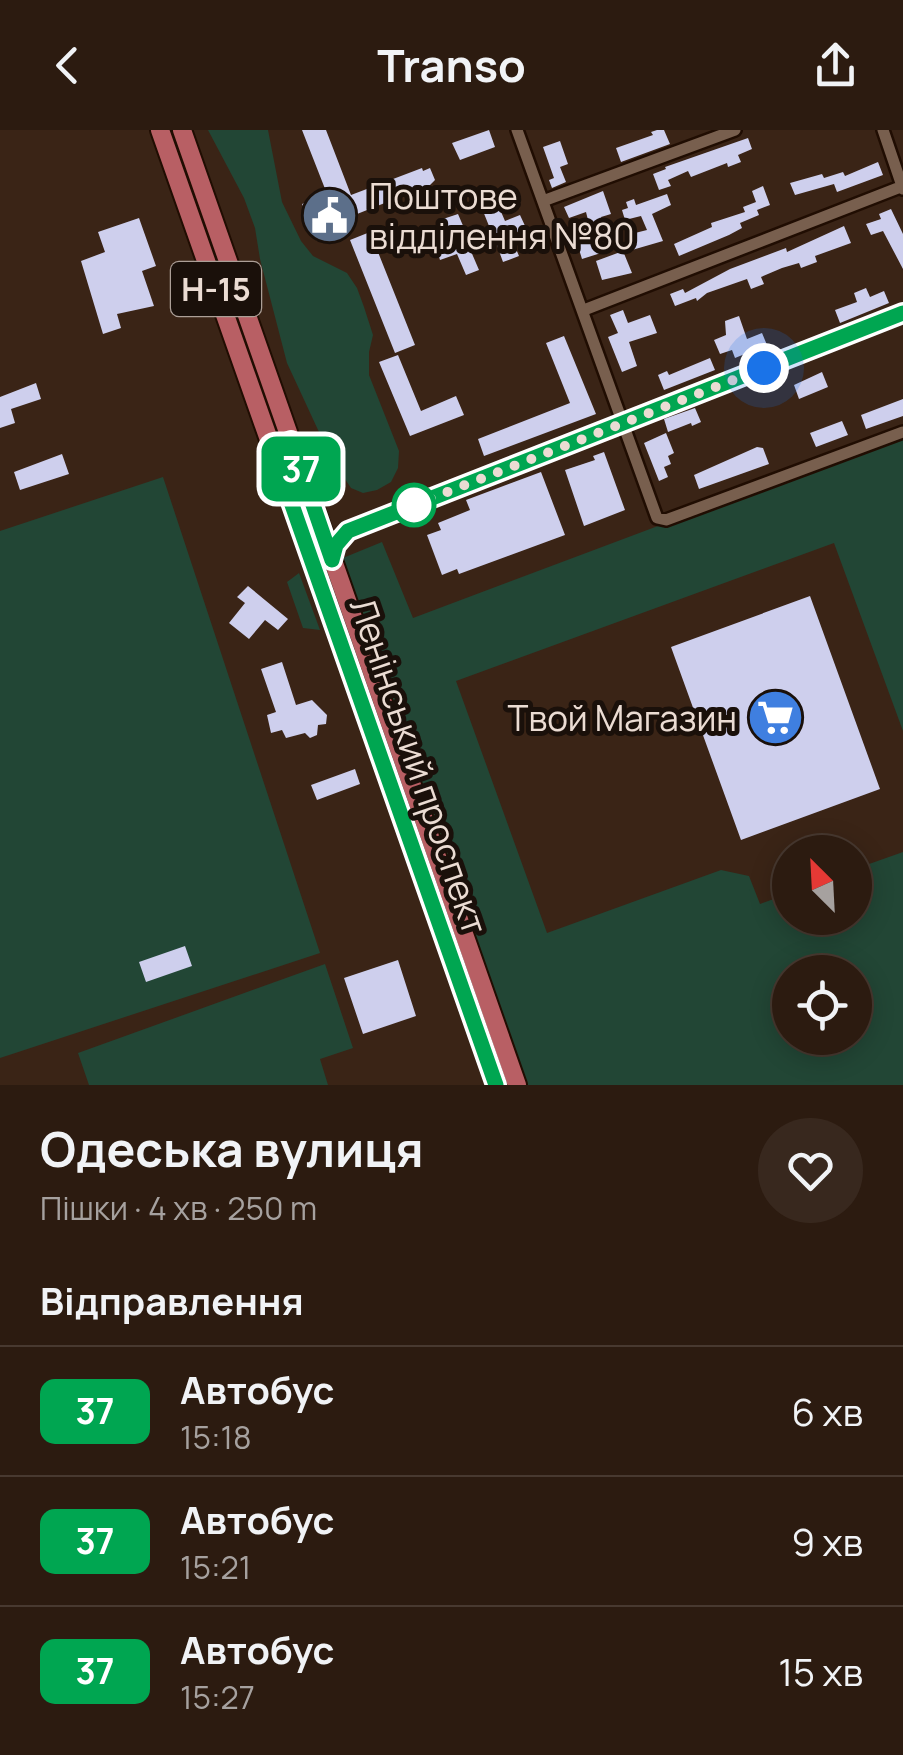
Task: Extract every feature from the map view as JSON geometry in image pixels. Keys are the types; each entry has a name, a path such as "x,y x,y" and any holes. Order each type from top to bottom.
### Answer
{"main road":[{"name":"Ленінський проспект","path":"160,130 496,1085"},
{"name":"Ленінський проспект","path":"182,130 517,1085"},
{"path":"272,448 291,441"}],"street":[{"path":"517,130 657,518 666,520 903,432"},
{"path":"543,201 735,130"},
{"path":"584,310 903,187 882,130"},
{"path":"332,560 336,545 348,531 903,313"},
{"path":"318,517 327,525 348,531"}],"green space":[{"path":"208,130 268,130 282,202 301,241 313,256 347,273 357,288 373,335 369,375 399,451 398,468 391,482 377,490 363,493 351,488 331,458 287,363 255,228 244,198"},
{"path":"903,434 903,731 834,543 456,681 547,933 721,870 749,876 760,904 772,900 772,935 872,935 872,863 903,852 903,1085 526,1085 338,560 382,542 413,618"},
{"path":"163,477 320,953 0,1058 0,531"},
{"path":"299,573 320,630 303,628 287,582"},
{"path":"325,964 353,1048 320,1059 328,1085 89,1085 78,1053"}],"building":[{"path":"302,130 326,130 351,195 422,168 430,168 435,180 342,220 324,230 326,237 317,241 302,204 313,200 315,205 329,199"},
{"path":"489,130 495,147 460,160 452,143"},
{"path":"664,130 670,144 621,162 616,148"},
{"path":"748,138 752,149 738,155 741,162 728,167 727,163 691,177 688,171 668,180 671,186 659,190 653,174"},
{"path":"560,141 568,164 560,167 566,182 552,188 549,180 554,178 543,147"},
{"path":"878,162 883,175 837,192 834,184 795,195 790,183 822,174 824,178 843,172 845,176"},
{"path":"763,186 770,205 757,210 759,215 740,223 742,228 729,235 679,256 674,244 712,227 711,223 745,212 743,207 756,202 752,191"},
{"path":"603,191 611,214 601,217 607,236 596,239 601,253 582,259 574,233 590,228 586,212 569,218 564,207"},
{"path":"667,194 671,205 652,214 663,241 632,250 627,235 647,230 641,216 625,220 622,210 628,208 626,202 634,199 636,205"},
{"path":"496,200 505,221 520,215 526,228 510,235 519,256 503,262 495,240 470,249 479,270 466,275 457,254 440,260 436,247 453,240 443,219 458,214 467,235 489,226 481,206"},
{"path":"891,209 903,234 903,269 883,231 871,235 866,224 881,219 879,214"},
{"path":"139,218 156,266 142,271 154,306 117,314 121,328 103,334 81,261 105,252 98,232"},
{"path":"844,226 851,243 815,256 817,262 801,268 799,263 782,268 761,277 764,284 751,289 747,279 707,293 697,301 696,298 675,306 670,294 683,289 685,293 730,269 786,248 787,252"},
{"path":"370,232 415,345 395,353 350,240"},
{"path":"623,251 632,273 602,280 596,261"},
{"path":"866,288 870,297 884,291 889,303 840,323 835,310 857,302 854,293"},
{"path":"623,310 628,323 650,315 657,333 629,342 637,366 622,372 608,337 618,333 610,315"},
{"path":"739,316 747,339 762,333 767,345 735,358 732,350 720,354 714,340 726,335 725,321"},
{"path":"564,336 596,414 484,456 478,439 570,403 546,343"},
{"path":"398,355 421,411 456,396 464,415 410,436 379,362"},
{"path":"710,358 715,370 664,390 658,375 667,371 669,375"},
{"path":"822,372 828,387 799,399 794,385"},
{"path":"36,383 41,399 11,409 15,423 0,428 0,397"},
{"path":"903,399 903,416 866,429 861,415"},
{"path":"695,408 701,422 668,432 664,419"},
{"path":"842,421 848,435 816,447 810,433"},
{"path":"666,433 674,453 668,456 671,464 664,467 668,477 659,481 644,443"},
{"path":"757,447 763,448 769,464 699,489 694,475"},
{"path":"604,452 625,510 584,526 565,470 595,460 593,456"},
{"path":"62,454 69,474 20,490 14,472"},
{"path":"541,472 565,535 459,574 457,569 442,575 427,535 441,530 438,523 470,510 466,500"},
{"path":"248,586 288,619 278,630 265,620 249,639 229,623 245,603 237,597"},
{"name":"Твой Магазин","path":"810,596 880,789 741,840 671,647"},
{"path":"282,662 296,705 312,700 327,715 326,724 318,725 317,735 310,738 305,733 286,738 282,730 271,733 267,715 276,712 261,669"},
{"path":"355,769 360,784 317,800 311,785"},
{"path":"185,946 192,966 146,982 139,962"},
{"path":"398,960 416,1016 363,1034 344,978"}],"bus line":[{"name":"37","path":"496,1085 272,448 291,441 332,560 336,545 348,531 903,313"}],"place":[{"name":"Поштове відділення №80","path":"330,216"},
{"name":"Твой Магазин","path":"776,718"}],"route":[{"path":"414,505 764,368"}]}
